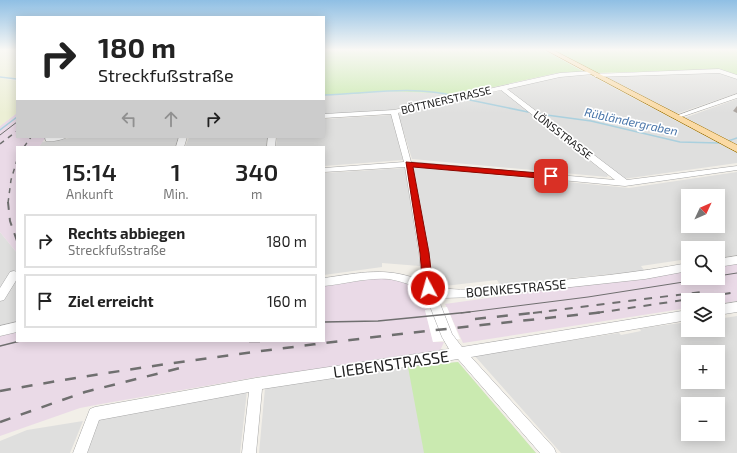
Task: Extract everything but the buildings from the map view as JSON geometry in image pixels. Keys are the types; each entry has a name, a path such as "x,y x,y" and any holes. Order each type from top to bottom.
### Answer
{"main road":[{"path":"588,71 737,149"}],"street":[{"name":"BÖTTNERSTRASSE","path":"325,116 394,112 560,75 713,71"},
{"name":"BÖTTNERSTRASSE","path":"719,71 737,77"},
{"name":"LÖNSSTRASSE","path":"502,88 625,183"},
{"path":"676,117 737,96"},
{"path":"394,112 408,164 424,253 428,288 448,337 549,453"},
{"path":"325,170 408,164 625,183 737,168"},
{"path":"725,262 737,260"},
{"name":"BOENKESTRASSE","path":"325,282 388,275 408,279 442,294 479,293 645,275 681,269"},
{"path":"0,297 14,275"},
{"path":"725,309 737,307"},
{"name":"LIEBENSTRASSE","path":"80,453 95,414 256,384 461,353 681,316"},
{"path":"0,331 16,327"},
{"path":"249,453 256,384"}],"shaded area":[{"path":"719,72 737,79 737,93 676,114 601,75"},
{"path":"590,75 737,153 737,163 623,179 507,89 563,76"},
{"path":"502,90 608,175 607,177 412,159 398,114"},
{"path":"384,91 436,93 453,96 392,110 325,114 325,95 358,94"},
{"path":"737,99 737,146 684,118"},
{"path":"16,114 16,138 45,138 40,146 16,146 16,252 0,232 0,126"},
{"path":"391,115 403,160 325,166 325,146 276,146 277,138 325,138 325,119"},
{"path":"69,138 178,138 175,146 40,146 42,142"},
{"path":"189,138 267,138 266,146 185,146"},
{"path":"413,167 629,188 737,172 737,255 725,257 725,241 681,241 681,260 641,266 644,270 500,285 497,280 444,286 434,278"},
{"path":"405,168 420,266 382,263 382,267 325,275 325,173"},
{"path":"0,232 16,252 16,330 0,334"},
{"path":"737,262 737,301 725,303 725,293 681,293 681,309 463,343 445,304 681,271 681,285 725,285 725,264"},
{"path":"377,278 403,281 419,291 428,309 425,310 433,342 444,342 439,353 257,377 101,404 80,408 0,436 0,334 16,330 16,342 325,342 325,286"},
{"path":"737,316 737,453 561,453 474,355 619,333 621,335 641,331 640,329 681,323 681,337 725,337 725,318"},
{"path":"458,362 536,453 259,453 265,388 318,378"},
{"path":"247,391 240,453 87,453 100,417"},
{"path":"83,421 70,453 0,453 0,441 27,430"}],"green space":[{"path":"0,71 16,71 16,78 0,76"},
{"path":"325,71 584,72 557,73 453,96 436,93 384,91 358,94 325,95"},
{"path":"591,71 672,71 594,73"},
{"path":"723,71 737,71 737,76"},
{"path":"0,78 16,81 16,114 0,126"},
{"path":"458,362 536,453 424,453 408,367"}],"pier":[{"path":"447,307 460,339 433,342 425,310"}],"waterway":[{"name":"Rübländergraben","path":"0,77 16,79"},
{"name":"Rübländergraben","path":"325,95 389,91 422,91 454,96"},
{"name":"Rübländergraben","path":"465,99 528,112"},
{"name":"Rübländergraben","path":"539,114 591,121 680,142 719,143"},
{"path":"0,130 16,118"},
{"name":"Rübländergraben","path":"728,141 737,138"}],"tram line":[{"path":"0,135 16,123"},
{"path":"725,275 737,273"},
{"path":"465,312 588,297 681,282"},
{"path":"325,322 378,321 465,312"},
{"path":"461,313 465,312"},
{"path":"465,312 470,312"},
{"path":"0,346 16,342"}],"railway":[{"path":"0,144 16,132"},
{"path":"25,146 30,138"},
{"path":"8,203 11,180 16,163"},
{"path":"8,203 10,221 16,238"},
{"path":"536,313 701,292"},
{"path":"597,313 737,292"},
{"path":"536,313 542,312"},
{"path":"597,313 605,312"},
{"path":"475,319 536,313"},
{"path":"0,391 150,366 302,346 597,313"},
{"path":"0,422 85,392 188,366"}],"route":[{"path":"428,288 424,253 408,164 551,176"}]}
